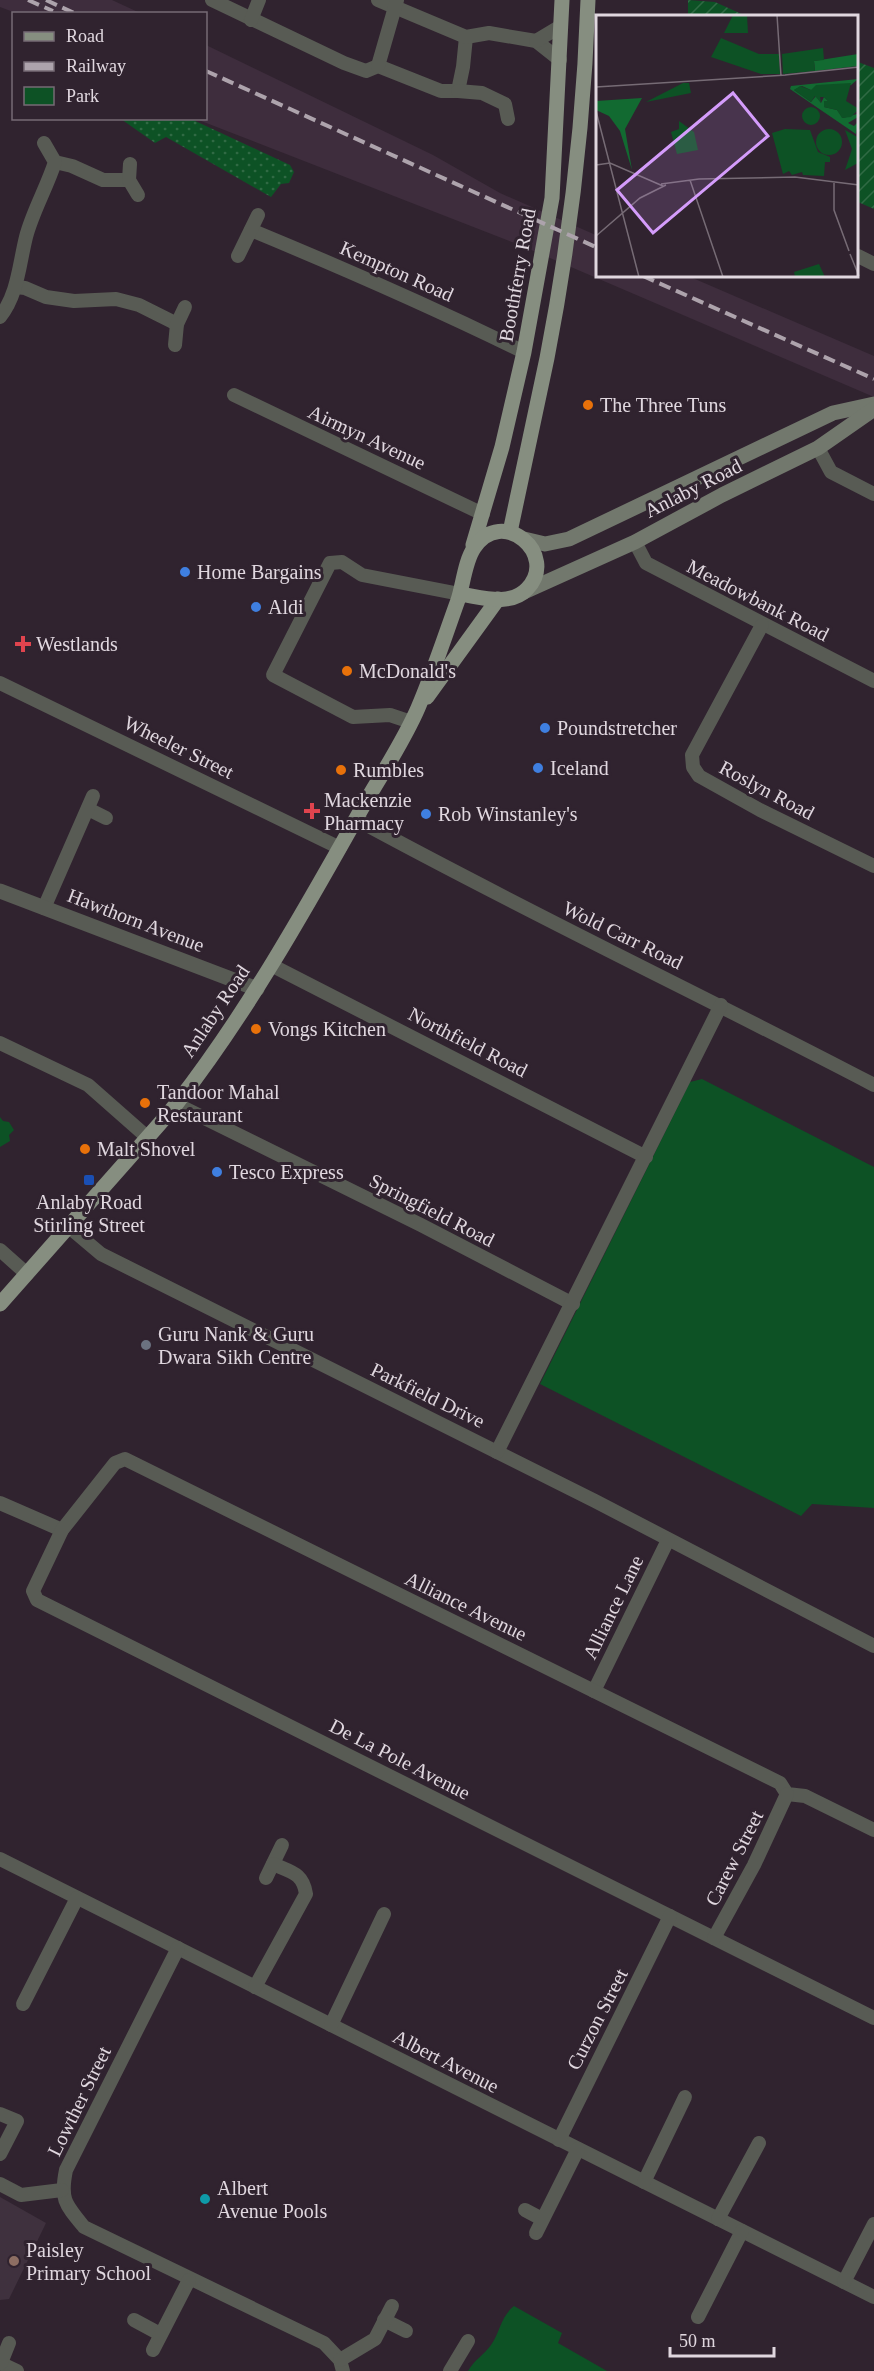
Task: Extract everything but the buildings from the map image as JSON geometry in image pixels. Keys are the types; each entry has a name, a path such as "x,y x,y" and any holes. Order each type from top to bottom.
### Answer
{"main road":[{"name":"Boothferry Road","path":"460,594 502,447 524,352 552,198 562,0"},
{"path":"517,535 572,202 585,85 588,0"},
{"name":"Anlaby Road","path":"517,535 545,544 569,539 833,413 874,406"},
{"name":"Anlaby Road","path":"524,592 635,542 722,495 818,448 874,406"},
{"path":"460,594 498,599 509,599 524,592 534,578 537,567 532,547 517,535 501,531 488,534 480,539 470,558 472,581 479,591 498,599"},
{"name":"Anlaby Road","path":"414,715 460,594"},
{"name":"Anlaby Road","path":"0,1304 176,1104 271,965 340,848 414,715 498,599"}],"street":[{"path":"212,0 344,63 366,71 378,66 441,91 482,93 505,104 507,122"},
{"path":"251,20 259,0"},
{"path":"378,0 396,4 466,37 489,33 536,41 560,60"},
{"path":"378,66 396,4"},
{"path":"536,41 561,26"},
{"path":"458,91 464,67 466,37"},
{"path":"0,317 16,287 26,235 47,189 55,162 44,143"},
{"path":"55,162 72,166 103,180 129,180"},
{"path":"130,164 129,180 138,195"},
{"path":"238,256 258,215"},
{"name":"Kempton Road","path":"251,230 385,286 524,352"},
{"path":"859,256 874,264"},
{"path":"16,287 25,288 46,297 74,301 116,299 140,305 177,324"},
{"path":"176,345 177,324 185,307"},
{"name":"Airmyn Avenue","path":"234,395 483,514"},
{"path":"818,448 831,472 874,494"},
{"name":"Meadowbank Road","path":"635,542 646,563 874,681"},
{"path":"414,715 353,717 273,675 330,563 342,562 362,575 460,594"},
{"name":"Roslyn Road","path":"762,625 692,755 693,767 699,776 750,805 874,867"},
{"name":"Wheeler Street","path":"0,683 340,848"},
{"path":"44,908 90,803 106,818"},
{"name":"Wold Carr Road","path":"356,819 441,865 721,1005 874,1085"},
{"name":"Hawthorn Avenue","path":"0,891 256,988"},
{"name":"Northfield Road","path":"271,965 646,1157"},
{"path":"497,1452 721,1005"},
{"path":"0,1043 88,1085 147,1137"},
{"name":"Springfield Road","path":"176,1104 421,1225 573,1304"},
{"name":"Parkfield Drive","path":"69,1227 101,1254 497,1452 773,1592 874,1646"},
{"path":"0,1250 27,1274"},
{"name":"Alliance Avenue","path":"62,1530 115,1463 125,1459 780,1783 788,1794 805,1796 874,1830"},
{"path":"0,1503 62,1530"},
{"name":"De La Pole Avenue","path":"62,1530 33,1591 37,1600 874,2018"},
{"name":"Alliance Lane","path":"594,1691 668,1540"},
{"name":"Carew Street","path":"714,1938 754,1865 788,1794"},
{"path":"267,1878 282,1845"},
{"name":"Albert Avenue","path":"0,1859 874,2297"},
{"path":"255,1987 306,1894 304,1883 297,1874 273,1864"},
{"path":"23,2004 77,1898"},
{"path":"331,2025 384,1914"},
{"name":"Curzon Street","path":"559,2140 670,1916"},
{"name":"Lowther Street","path":"62,2190 66,2170 178,1948"},
{"path":"644,2182 685,2097"},
{"path":"0,2114 17,2121 0,2154"},
{"path":"718,2219 759,2143"},
{"path":"536,2233 578,2149"},
{"path":"0,2184 21,2195 62,2190 66,2203 84,2227 189,2280 324,2343 341,2366 375,2339 392,2306"},
{"path":"525,2210 542,2219"},
{"path":"844,2282 874,2224"},
{"path":"698,2318 742,2231"},
{"path":"153,2350 189,2280"},
{"path":"134,2320 160,2334"},
{"path":"384,2320 406,2331"},
{"path":"450,2371 468,2341"},
{"path":"9,2343 0,2363 17,2371"}],"shaded area":[{"path":"0,0 112,0 138,12 13,12 0,7"},
{"path":"207,45 433,155 500,193 596,235 596,278 522,246 199,120 207,120"},
{"path":"597,278 693,278 874,356 874,397"},
{"name":"Paisley Primary School","path":"0,2197 46,2223 9,2299 0,2300"}],"green space":[{"path":"688,0 715,2 744,15 688,15"},
{"path":"859,62 874,68 874,209 859,202"},
{"path":"122,120 193,120 290,165 294,172 289,183 281,184 271,197 166,137 155,143"},
{"path":"702,1079 874,1167 874,1508 812,1504 801,1516 540,1384 690,1082"},
{"path":"0,1117 3,1121 9,1122 14,1130 9,1135 10,1141 0,1147"},
{"path":"514,2306 562,2333 558,2343 607,2371 468,2371 491,2345 503,2319"}],"railway":[{"path":"28,0 53,11"},
{"path":"46,0 72,12"},
{"path":"207,71 596,247"},
{"path":"647,278 874,379"}],"place":[{"name":"The Three Tuns","path":"588,405"},
{"name":"Home Bargains","path":"185,572"},
{"name":"Aldi","path":"256,607"},
{"name":"Westlands","path":"23,644"},
{"name":"McDonald's","path":"347,671"},
{"name":"Poundstretcher","path":"545,728"},
{"name":"Iceland","path":"538,768"},
{"name":"Rumbles","path":"341,770"},
{"name":"Mackenzie Pharmacy","path":"312,811"},
{"name":"Rob Winstanley's","path":"426,814"},
{"name":"Vongs Kitchen","path":"256,1029"},
{"name":"Tandoor Mahal Restaurant","path":"145,1103"},
{"name":"Malt Shovel","path":"85,1149"},
{"name":"Tesco Express","path":"217,1172"},
{"name":"Anlaby Road Stirling Street","path":"89,1180"},
{"name":"Guru Nank & Guru Dwara Sikh Centre","path":"146,1345"},
{"name":"Albert Avenue Pools","path":"205,2199"},
{"name":"Paisley Primary School","path":"14,2261"}]}
